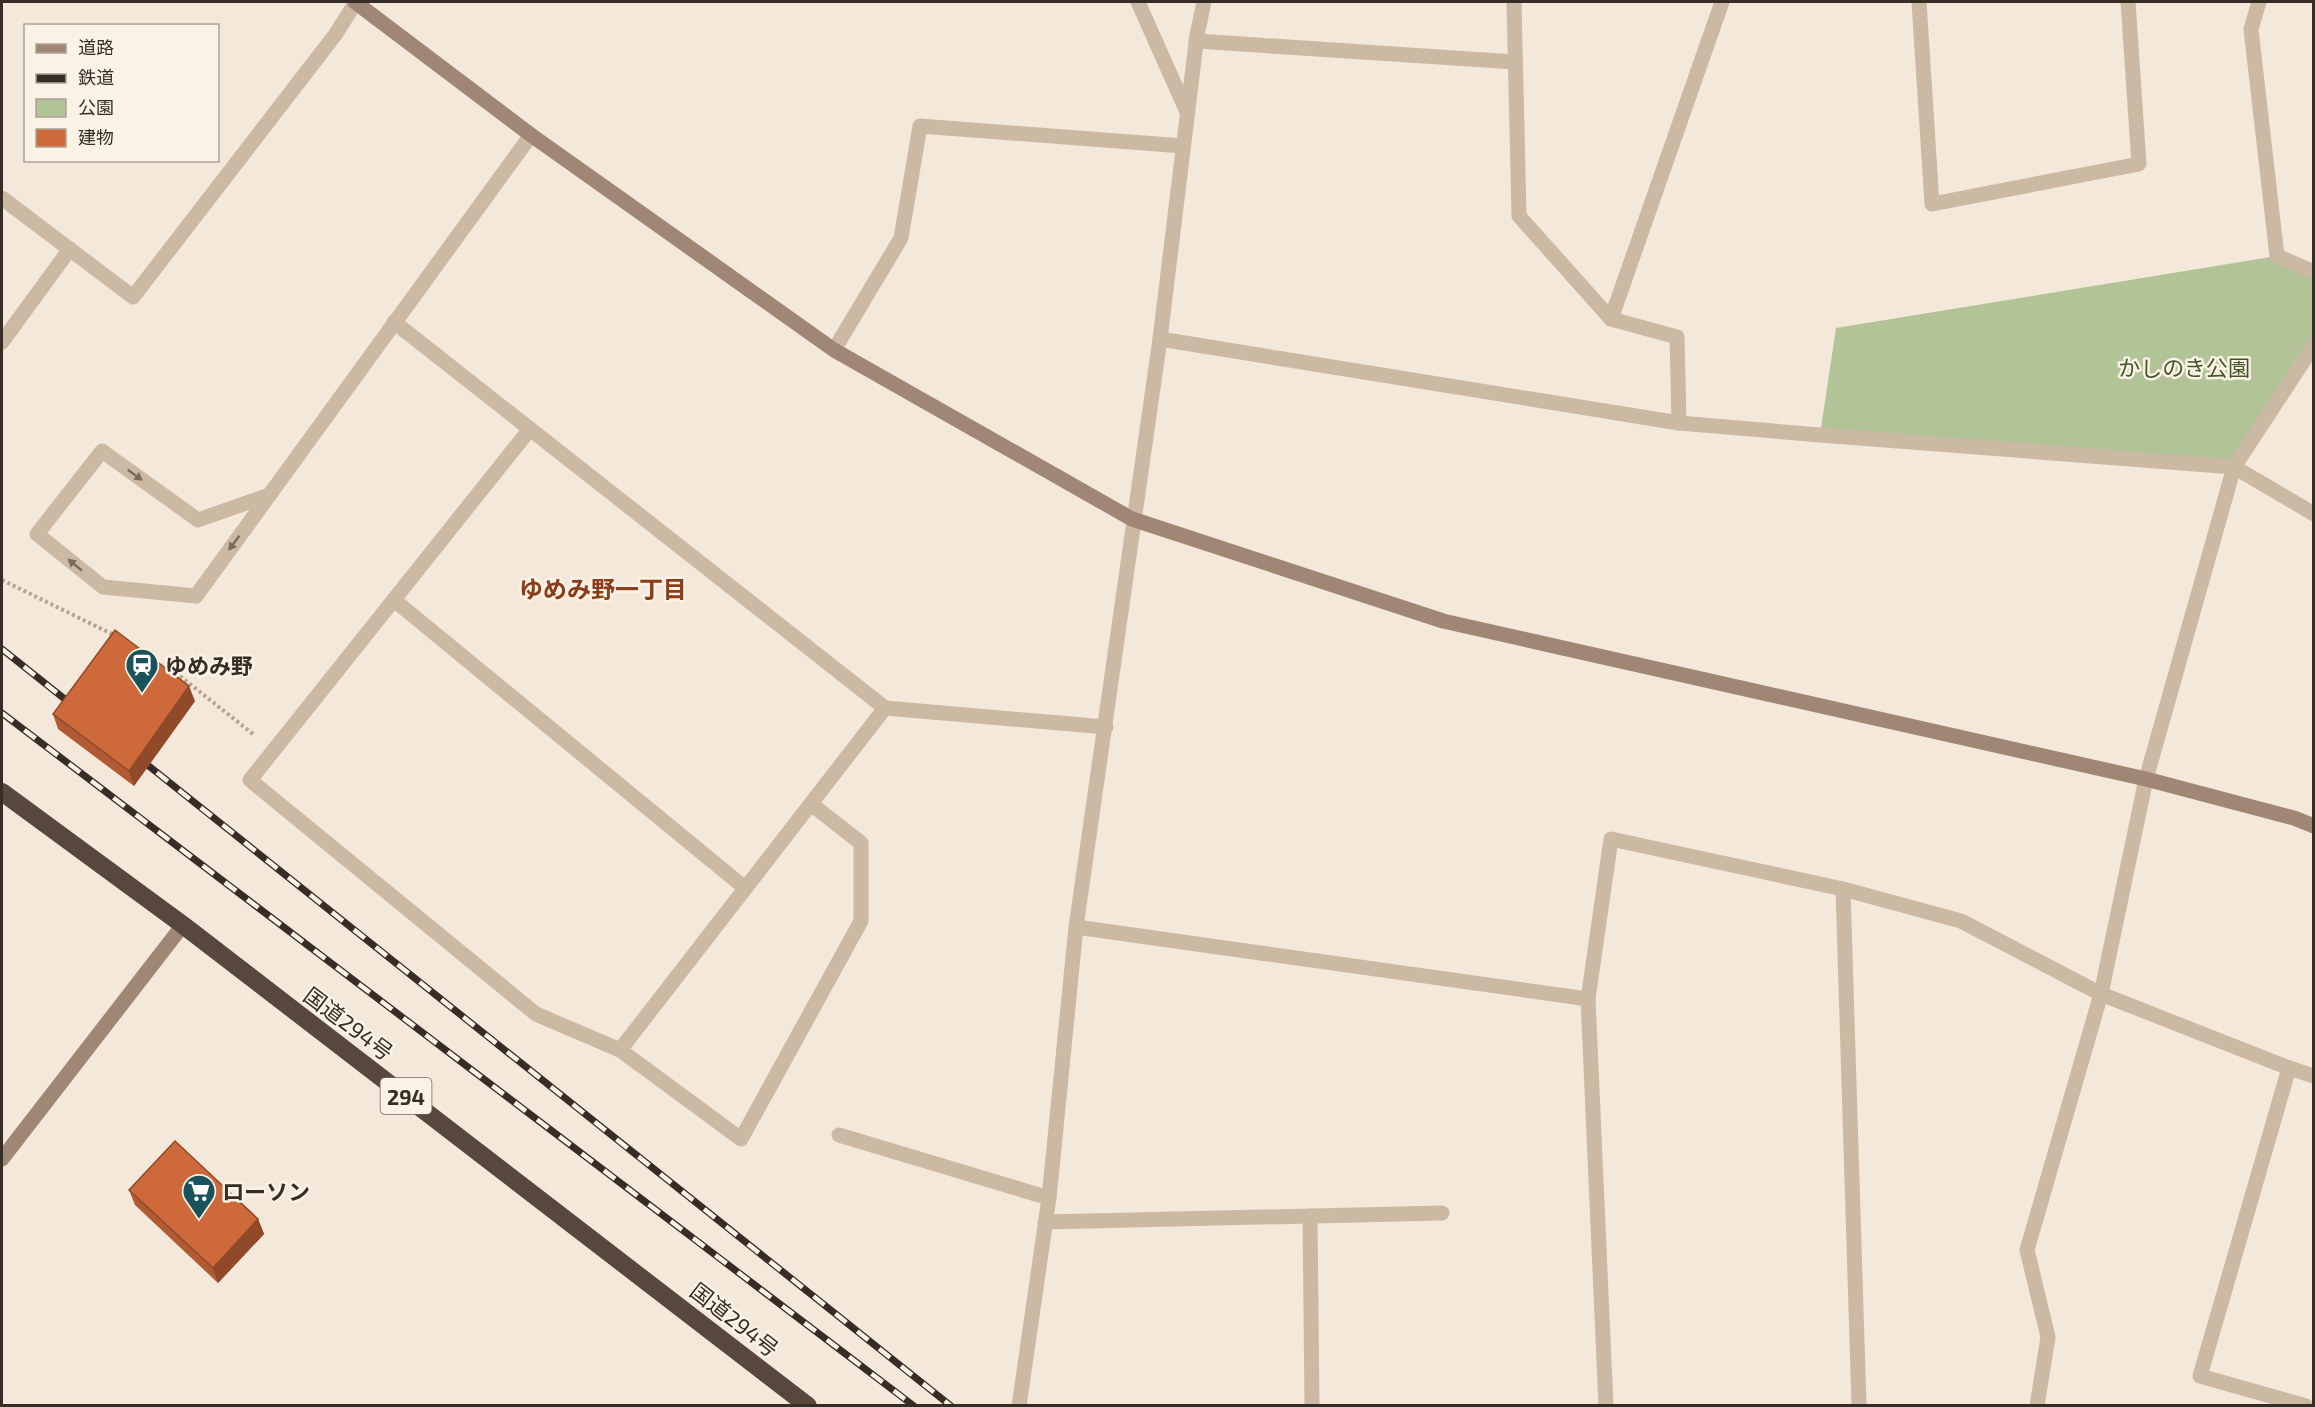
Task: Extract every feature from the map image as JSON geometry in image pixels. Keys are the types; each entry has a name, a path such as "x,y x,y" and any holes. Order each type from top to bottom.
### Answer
{"highway":[{"name":"国道294号","path":"2,792 183,925 808,1406"}],"street":[{"path":"2,198 133,297 335,35 356,2 531,135 834,350 1132,519 1443,621 2146,779 2294,818 2313,826"},
{"path":"1138,2 1188,112"},
{"path":"1019,1406 1048,1198 1076,927 1106,727 1132,519 1160,339 1196,41 1204,2"},
{"path":"1514,2 1519,216 1611,319 1677,337 1679,423"},
{"path":"1611,319 1722,2"},
{"path":"1919,2 1932,204 2139,164 2128,2"},
{"path":"2259,2 2251,29 2277,256 2313,272"},
{"path":"1196,41 1515,62"},
{"path":"834,350 901,238 920,126 1183,146"},
{"path":"269,495 198,520 102,451 37,534 103,587 196,596 531,135"},
{"path":"2,342 70,249"},
{"path":"394,322 885,708 1106,727"},
{"path":"1160,339 1679,423 2234,467 2313,514"},
{"path":"2037,1406 2048,1337 2027,1250 2101,994 2146,779 2234,467 2313,345"},
{"path":"530,429 250,780 536,1014 620,1050 741,1139 861,921 861,843 811,804"},
{"path":"394,600 745,888"},
{"path":"620,1050 885,708"},
{"path":"1606,1406 1588,999 1611,839 1843,889 1961,921 2101,994 2313,1077"},
{"path":"1843,889 1859,1406"},
{"path":"2,1159 183,925"},
{"path":"1076,927 1588,999"},
{"path":"2289,1068 2200,1376 2288,1403 2306,1406"},
{"path":"839,1135 1048,1198"},
{"path":"1045,1222 1442,1214"},
{"path":"1310,1216 1312,1406"}],"path":[{"path":"2,580 122,639"},
{"path":"153,661 161,667"},
{"path":"157,673 161,667 166,665 274,749"}],"green space":[{"name":"かしのき公園","path":"2277,256 2313,272 2313,345 2234,467 1820,435 1836,328"}],"building":[{"path":"115,630 189,686 129,771 53,714"},
{"name":"ローソン","path":"175,1141 258,1219 213,1268 129,1190"}],"railway":[{"path":"2,649 76,708"},
{"path":"2,713 914,1406"},
{"path":"135,755 951,1406"}],"place":[{"name":"ゆめみ野","path":"142,694"},
{"name":"ローソン","path":"199,1220"}],"district":[{"name":"ゆめみ野一丁目","path":"603,588"}]}
